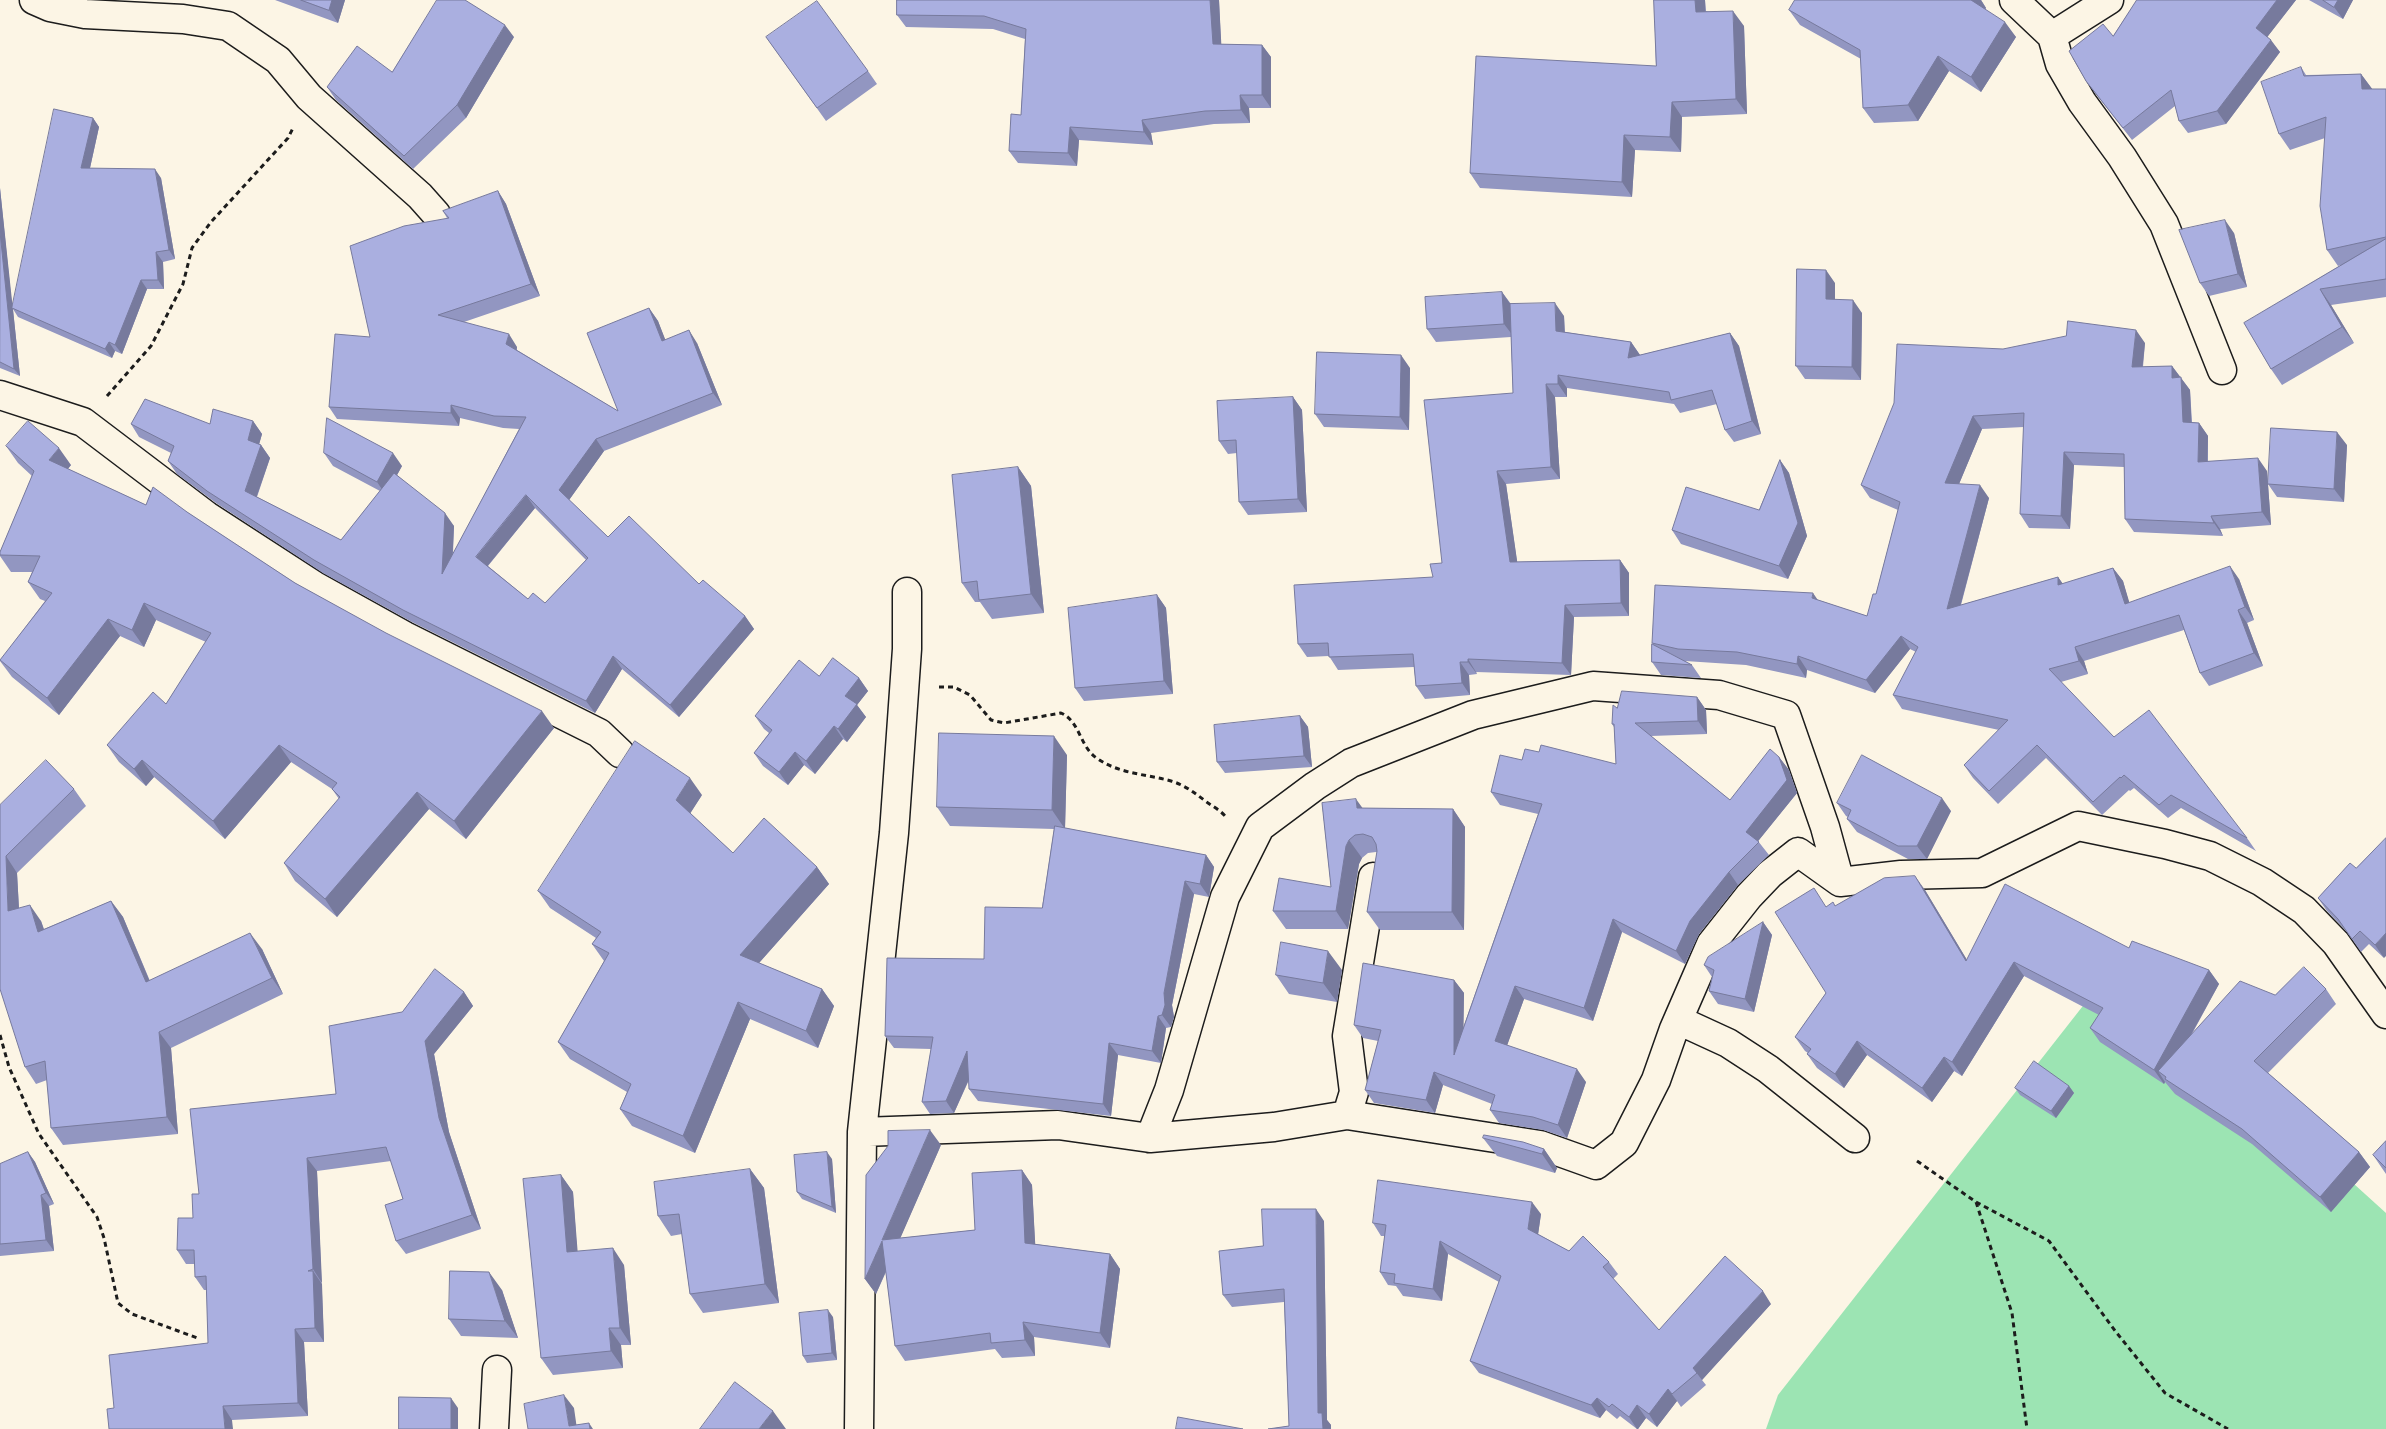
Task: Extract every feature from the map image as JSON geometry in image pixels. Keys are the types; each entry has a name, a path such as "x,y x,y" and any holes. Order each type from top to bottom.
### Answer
{"street":[{"path":"34,0 50,7 85,14 183,20 228,26 278,60 309,97 420,196 436,214"},
{"path":"2014,0 2052,36 2060,64 2164,224 2222,370"},
{"path":"2052,36 2109,0"},
{"path":"0,395 83,422 207,516 315,586 405,636 599,733 620,753"},
{"path":"859,1429 862,1132 894,833 907,649 907,592"},
{"path":"1150,1138 1169,1090 1225,897 1260,827 1350,763 1473,715 1592,686 1719,695 1786,715 1825,827 1840,882"},
{"path":"862,1132 1058,1125 1150,1138 1274,1127 1347,1115 1540,1145 1596,1165 1624,1143 1656,1080 1678,1020 1712,944 1749,896 1770,874 1798,852 1840,882 1901,875 1982,872 2078,826 2165,844 2210,856 2262,882 2304,910 2336,943 2386,1014"},
{"path":"1347,1115 1354,1092 1347,1036 1374,867"},
{"path":"1678,1020 1728,1043 1768,1069 1855,1138"},
{"path":"494,1429 497,1370"}],"path":[{"path":"83,422 151,346 183,284 192,248 211,222 288,138 309,97"},
{"path":"904,686 954,687 970,694 991,720 1004,723 1061,713 1075,723 1082,741 1095,758 1111,768 1173,781 1189,789 1224,814 1248,850"},
{"path":"0,1035 9,1067 40,1134 97,1217 104,1238 118,1304 132,1314 200,1338"},
{"path":"1917,1161 1976,1202 2049,1241 2116,1332 2165,1393 2228,1429"},
{"path":"1976,1202 2012,1313 2028,1429"}],"green space":[{"path":"2104,979 2238,1079 2386,1213 2386,1429 1766,1429 1778,1395"}],"building":[{"path":"301,0 332,0 329,10"},
{"path":"437,0 465,0 505,25 457,105 404,156 327,87 357,46 392,72"},
{"path":"897,0 1210,0 1213,44 1262,45 1262,95 1240,95 1241,110 1205,111 1142,120 1144,132 1070,127 1068,153 1009,151 1011,114 1021,115 1026,29 984,16 897,15"},
{"path":"1654,0 1695,0 1696,12 1733,11 1736,99 1672,102 1670,137 1624,135 1622,182 1470,173 1476,56 1656,66"},
{"path":"1795,0 1971,0 2005,22 1971,77 1938,56 1908,105 1863,108 1860,50 1789,10"},
{"path":"2137,0 2277,0 2256,28 2271,40 2217,111 2179,121 2171,90 2123,128 2086,81 2069,51 2103,24 2113,36"},
{"path":"2323,0 2338,0 2334,7"},
{"path":"817,1 868,71 817,108 766,37"},
{"path":"2301,67 2304,76 2361,74 2362,89 2386,89 2386,237 2327,250 2320,206 2326,117 2279,134 2261,82"},
{"path":"54,109 93,118 81,168 155,169 169,250 156,252 158,280 141,280 115,345 109,342 105,349 12,308"},
{"path":"498,191 531,284 438,315 509,334 506,344 618,411 587,333 649,308 662,341 689,330 713,393 596,439 559,490 608,537 629,516 699,584 703,580 745,616 670,705 613,656 586,701 403,610 314,560 207,491 168,461 174,446 131,424 145,399 210,424 213,409 253,421 248,440 261,445 245,491 341,540 394,473 445,513 442,574 526,417 494,416 451,405 451,413 329,407 335,334 370,337 350,246 404,226 449,218 443,211","holes":["526,495 588,558 545,603 533,593 528,599 476,557"]},
{"path":"2225,220 2238,274 2200,283 2179,230"},
{"path":"0,232 14,369 0,362"},
{"path":"2386,239 2386,279 2320,289 2342,327 2271,369 2244,323"},
{"path":"1797,269 1826,270 1826,299 1853,300 1852,367 1796,366"},
{"path":"1502,292 1504,324 1427,329 1425,297"},
{"path":"1555,303 1556,331 1631,342 1628,358 1730,333 1752,421 1725,430 1712,390 1671,400 1669,392 1558,375 1558,384 1546,384 1551,467 1497,471 1510,562 1620,560 1621,603 1565,605 1562,663 1468,659 1468,662 1460,662 1462,683 1416,686 1413,654 1329,657 1328,643 1298,644 1294,585 1433,577 1430,564 1442,563 1424,400 1513,393 1510,304"},
{"path":"2068,321 2136,330 2132,367 2172,366 2172,378 2181,377 2183,422 2199,423 2198,462 2258,458 2262,512 2211,516 2214,523 2125,519 2124,454 2064,452 2061,516 2020,514 2024,413 1973,416 1945,483 1980,485 1947,609 2058,577 2058,585 2113,568 2125,604 2230,566 2245,607 2238,610 2254,653 2200,673 2179,615 2075,647 2079,661 2049,669 2114,737 2149,710 2247,838 2171,795 2159,805 2124,775 2093,802 2037,745 1989,791 1964,765 2008,720 1893,695 1918,647 1901,636 1866,680 1798,656 1797,664 1737,652 1678,649 1652,643 1655,585 1813,593 1812,598 1867,616 1873,594 1876,594 1900,502 1861,485 1894,403 1897,344 2003,349 2066,336"},
{"path":"1317,352 1401,355 1400,417 1315,414"},
{"path":"1293,397 1298,499 1239,502 1236,440 1219,441 1217,401"},
{"path":"327,418 393,453 377,482 324,453"},
{"path":"28,421 59,448 49,460 146,505 153,487 187,512 295,583 386,633 542,711 454,821 417,792 325,899 284,863 340,797 332,789 337,783 279,745 213,821 142,760 134,769 107,745 153,692 166,704 211,633 144,603 132,630 108,619 47,698 0,660 52,593 28,582 40,556 0,555 34,471 6,446"},
{"path":"2271,428 2337,432 2334,489 2268,484"},
{"path":"1780,460 1798,523 1779,566 1672,530 1686,487 1759,510"},
{"path":"1018,467 1031,594 979,600 977,581 962,583 952,475"},
{"path":"1157,595 1164,681 1075,688 1068,608"},
{"path":"1652,644 1692,665 1652,662"},
{"path":"833,658 859,678 845,696 857,704 838,729 834,726 806,761 795,752 779,772 754,753 772,730 755,716 799,660 819,676"},
{"path":"1622,691 1697,697 1698,721 1635,723 1730,800 1770,749 1779,757 1787,780 1746,832 1759,842 1729,872 1690,921 1676,951 1613,919 1584,1008 1515,986 1495,1041 1577,1069 1558,1125 1533,1117 1490,1110 1495,1095 1434,1072 1426,1100 1365,1090 1381,1030 1354,1025 1363,963 1454,980 1454,1055 1542,804 1491,792 1500,755 1522,760 1525,749 1539,752 1541,745 1616,764 1614,724 1612,724 1613,705 1617,708"},
{"path":"1300,716 1304,756 1217,762 1214,725"},
{"path":"939,733 1054,736 1052,810 937,807"},
{"path":"635,741 690,778 676,800 733,853 764,818 817,867 740,955 822,989 806,1031 738,1002 683,1136 620,1109 631,1084 558,1042 609,953 592,944 601,932 538,891"},
{"path":"1862,755 1942,798 1917,846 1898,846 1847,819 1851,810 1837,803"},
{"path":"46,760 74,789 6,856 8,911 30,905 38,932 111,901 146,982 250,933 272,978 159,1032 167,1117 51,1128 45,1061 25,1067 0,989 0,805"},
{"path":"1356,799 1357,808 1453,809 1452,912 1367,912 1377,851 1372,837 1363,834 1355,835 1346,846 1336,911 1273,911 1279,878 1331,887 1322,803"},
{"path":"1055,826 1206,855 1200,884 1185,881 1164,993 1165,1005 1162,1015 1158,1016 1152,1051 1109,1043 1103,1104 969,1089 967,1051 946,1101 922,1102 933,1037 885,1036 887,958 984,959 985,907 1042,908"},
{"path":"2386,838 2386,933 2375,945 2360,931 2352,939 2338,919 2318,898 2350,863 2356,868"},
{"path":"1915,876 1966,961 2005,884 2129,948 2132,941 2209,970 2154,1070 2090,1028 2103,1008 2014,962 1952,1062 1944,1057 1922,1088 1857,1041 1835,1074 1807,1054 1811,1049 1795,1037 1826,993 1775,912 1814,888 1826,907 1833,902 1835,906 1884,878"},
{"path":"1763,922 1745,999 1709,991 1714,970 1704,965 1708,957"},
{"path":"1281,942 1328,951 1323,983 1276,975"},
{"path":"2304,967 2326,989 2254,1061 2359,1152 2320,1197 2242,1129 2165,1079 2166,1077 2158,1071 2240,981 2275,995"},
{"path":"435,969 464,992 425,1041 439,1118 472,1215 396,1241 385,1205 403,1199 386,1147 307,1158 313,1269 308,1271 313,1271 315,1328 295,1329 298,1403 223,1406 225,1429 109,1429 107,1409 114,1408 109,1355 208,1343 206,1276 195,1277 194,1250 177,1250 178,1218 193,1218 192,1194 199,1194 190,1109 336,1094 329,1026 402,1012"},
{"path":"2034,1061 2069,1086 2051,1111 2015,1088"},
{"path":"930,1130 882,1240 975,1230 972,1173 1022,1170 1025,1243 1110,1254 1100,1333 1023,1322 1025,1340 991,1343 990,1333 895,1346 882,1241 865,1279 866,1175 888,1146 888,1131"},
{"path":"1484,1135 1523,1142 1544,1149 1542,1154 1483,1138"},
{"path":"2386,1141 2386,1168 2373,1155"},
{"path":"28,1152 46,1193 41,1195 46,1240 0,1244 0,1164"},
{"path":"827,1152 832,1207 797,1192 794,1155"},
{"path":"750,1169 765,1284 690,1294 679,1214 658,1216 654,1182"},
{"path":"561,1175 567,1252 613,1248 620,1328 609,1328 611,1351 541,1358 523,1179"},
{"path":"1378,1180 1532,1202 1528,1229 1569,1251 1583,1236 1609,1262 1603,1267 1659,1330 1725,1256 1763,1291 1693,1368 1697,1373 1672,1394 1668,1389 1649,1414 1637,1405 1629,1417 1612,1404 1609,1407 1597,1398 1591,1405 1470,1361 1501,1276 1440,1241 1433,1289 1394,1283 1395,1274 1380,1272 1386,1225 1373,1223"},
{"path":"1262,1209 1316,1209 1318,1413 1322,1413 1323,1429 1268,1429 1289,1426 1284,1289 1223,1295 1219,1251 1263,1246"},
{"path":"450,1271 489,1272 505,1321 449,1319"},
{"path":"828,1310 832,1353 803,1356 799,1313"},
{"path":"735,1382 773,1411 759,1429 700,1429"},
{"path":"564,1395 569,1426 589,1423 590,1429 528,1429 524,1404"},
{"path":"399,1397 451,1398 451,1429 399,1429"},
{"path":"1178,1417 1243,1429 1176,1429"}]}
